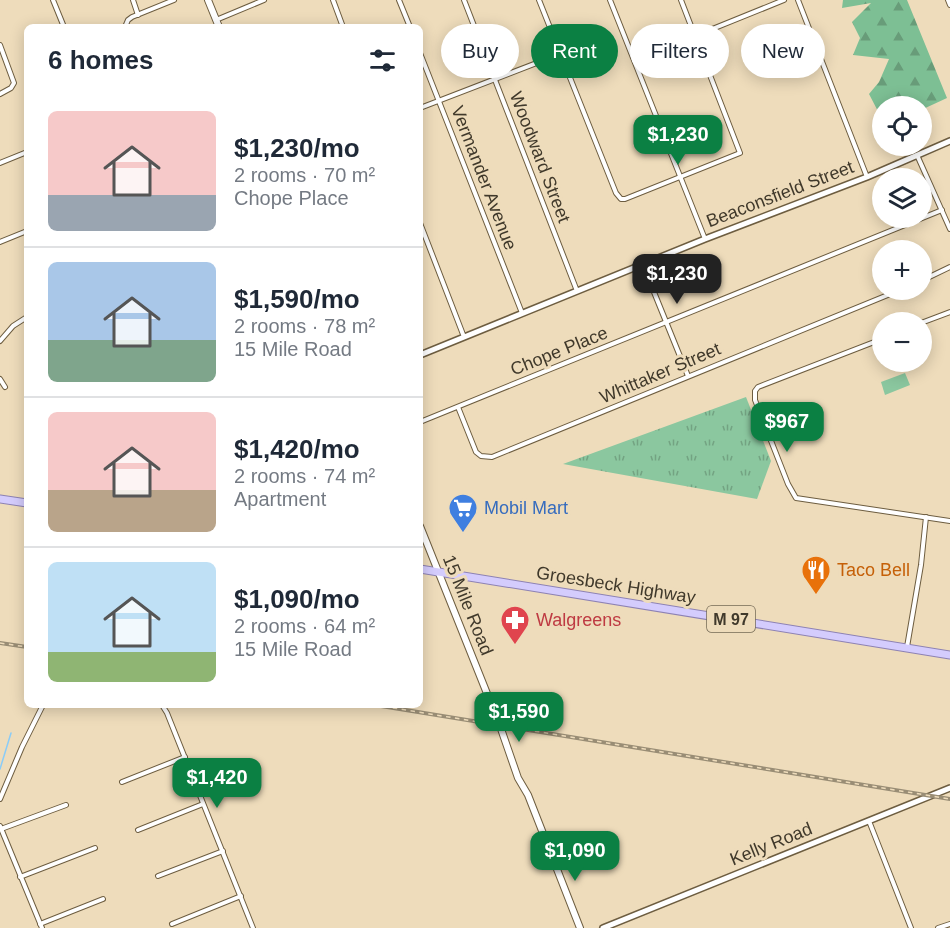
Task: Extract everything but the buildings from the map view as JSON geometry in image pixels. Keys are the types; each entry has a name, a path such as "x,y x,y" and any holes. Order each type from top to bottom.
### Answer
{"main road":[{"path":"208,0 218,24"},
{"path":"0,499 24,503"},
{"name":"15 Mile Road","path":"423,533 500,726 518,778 528,795 580,928"},
{"name":"Groesbeck Highway","path":"423,569 950,655"}],"street":[{"path":"53,0 63,24"},
{"path":"132,0 138,15"},
{"path":"126,24 128,20 174,0"},
{"path":"218,24 264,0"},
{"path":"333,0 343,24"},
{"path":"399,0 409,24"},
{"name":"Woodward Street","path":"464,0 578,291"},
{"path":"539,0 548,24"},
{"path":"610,0 705,239"},
{"path":"681,0 690,24"},
{"path":"725,24 784,0"},
{"path":"798,0 867,177"},
{"path":"948,0 950,4"},
{"path":"0,45 12,75 13,86 0,94"},
{"name":"Vermander Avenue","path":"423,60 522,313"},
{"path":"423,107 531,65"},
{"path":"570,78 616,193 621,199 629,198 738,154 740,151 711,78"},
{"name":"Beaconsfield Street","path":"932,148 950,141"},
{"path":"0,163 24,153"},
{"name":"Beaconsfield Street","path":"423,354 705,239 867,177 914,156"},
{"path":"916,156 950,229"},
{"name":"Chope Place","path":"423,421 666,321 949,211"},
{"path":"423,231 464,336"},
{"path":"0,242 24,232"},
{"path":"643,265 688,376"},
{"path":"932,276 950,267"},
{"name":"Whittaker Street","path":"458,407 476,452 481,456 492,457 875,300"},
{"path":"932,319 950,312"},
{"path":"0,341 24,319"},
{"path":"872,343 758,387 755,391 755,400 788,484 796,498 950,521"},
{"path":"0,379 5,387"},
{"path":"906,648 921,565 926,517"},
{"path":"0,800 42,708"},
{"path":"163,708 253,928"},
{"path":"122,782 185,757"},
{"name":"Kelly Road","path":"603,928 950,788"},
{"path":"138,830 203,804"},
{"path":"66,805 0,827 20,878 41,926 104,899"},
{"path":"870,821 911,928"},
{"path":"20,878 95,848"},
{"path":"158,876 223,851"},
{"path":"172,924 241,897"},
{"path":"939,928 950,924"}],"green space":[{"path":"843,0 907,0 947,98 932,105 932,96 872,96 872,100 869,94 879,82 889,59 853,55 860,38 852,22 871,3 842,8"},
{"path":"905,373 910,385 885,395 881,382"},
{"path":"746,397 771,461 757,499 563,464"}],"waterway":[{"path":"0,769 11,733"}],"railway":[{"path":"0,643 24,647"},
{"path":"393,708 950,799"}],"place":[{"name":"Mobil Mart","path":"463,534"},
{"name":"Taco Bell","path":"816,596"},
{"name":"Walgreens","path":"515,646"}]}
